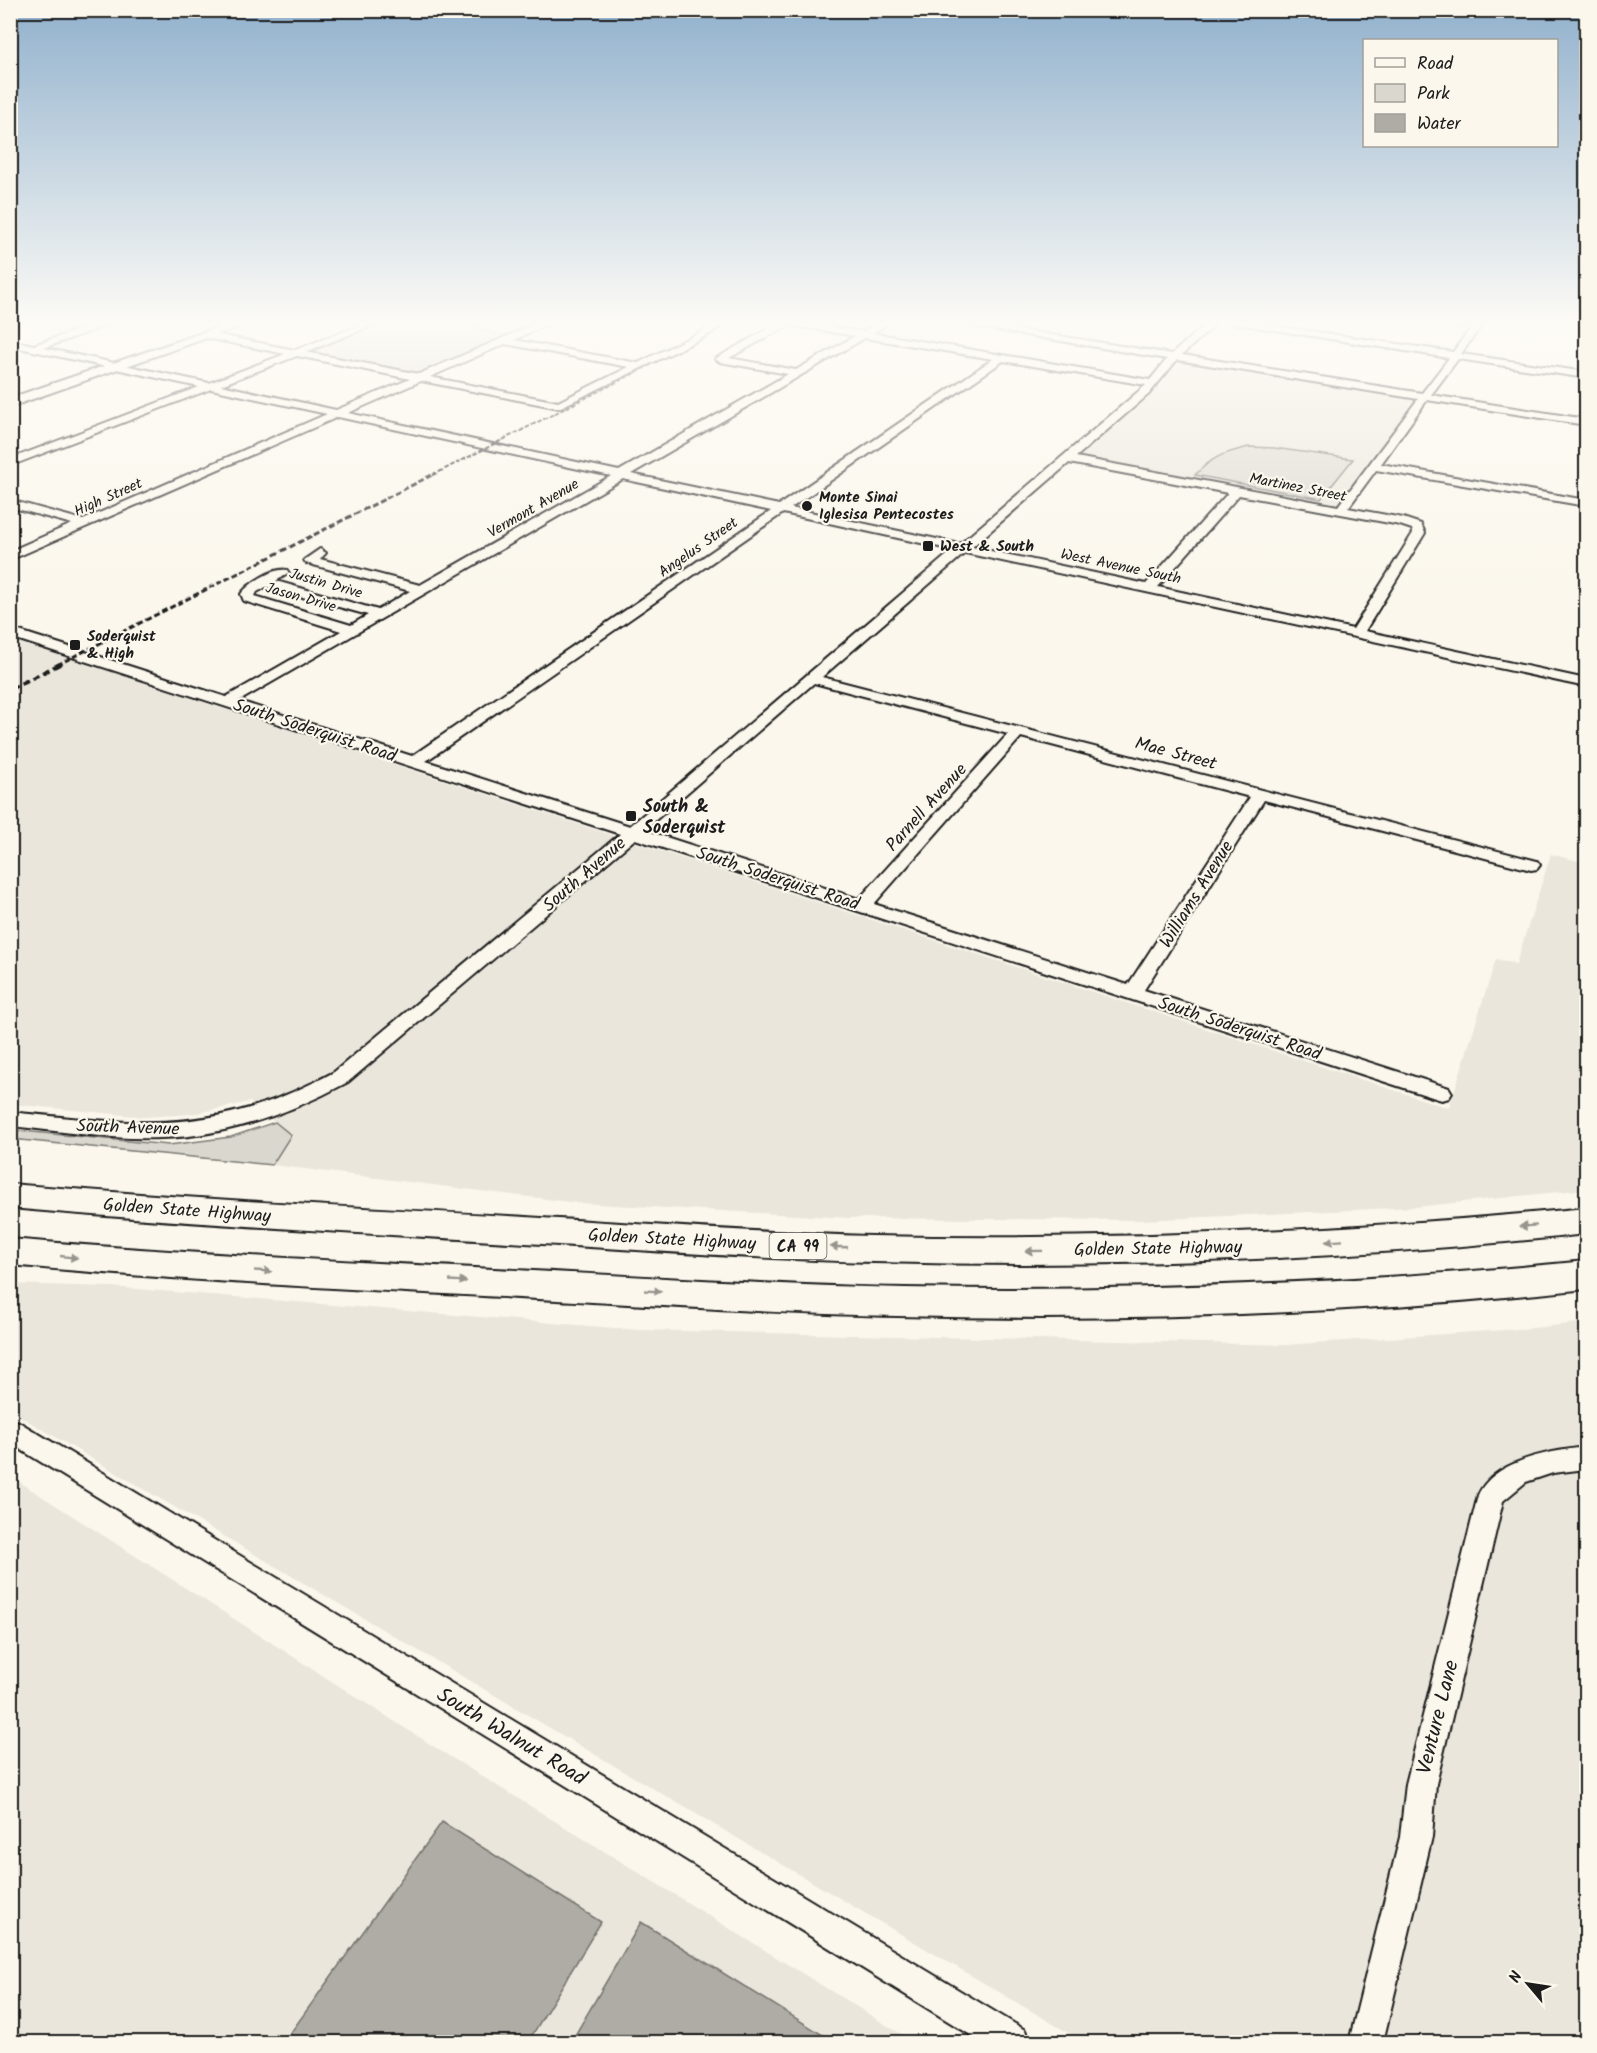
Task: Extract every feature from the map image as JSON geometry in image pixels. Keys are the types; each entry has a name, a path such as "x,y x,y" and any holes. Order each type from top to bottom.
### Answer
{"highway":[{"name":"Golden State Highway","path":"10,1196 142,1208 870,1249 1161,1249 1305,1244 1587,1221"},
{"path":"10,1251 125,1263 797,1299 950,1303 1104,1303 1257,1299 1407,1291 1587,1275"}],"street":[{"path":"12,461 127,418"},
{"name":"High Street","path":"10,556 327,418"},
{"name":"West Avenue South","path":"360,418 1587,683"},
{"name":"Vermont Avenue","path":"227,702 720,418"},
{"name":"Angelus Street","path":"415,761 914,418"},
{"name":"South Avenue","path":"10,1119 122,1130 176,1130 240,1119 310,1094 341,1077 361,1063 1115,418"},
{"path":"1341,510 1409,418"},
{"path":"1560,418 1587,422"},
{"name":"Martinez Street","path":"1067,459 1403,522 1417,527 1419,533 1357,634"},
{"path":"1374,466 1587,503"},
{"path":"1149,590 1236,491"},
{"path":"10,503 84,524"},
{"path":"311,560 422,590"},
{"name":"Jason Drive","path":"283,573 250,591 249,598 353,630"},
{"name":"Justin Drive","path":"264,582 379,614"},
{"name":"South Soderquist Road","path":"10,632 1442,1093"},
{"name":"Mae Street","path":"811,678 1017,734 1531,865"},
{"name":"Parnell Avenue","path":"863,906 1017,734"},
{"name":"Williams Avenue","path":"1133,993 1259,795"},
{"name":"South Walnut Road","path":"10,1430 1012,2043"},
{"name":"Venture Lane","path":"1366,2043 1416,1838 1421,1784 1491,1495 1517,1474 1553,1462 1587,1458"}],"shaded area":[{"path":"1124,418 1401,418 1338,503 1334,505 1077,458 1080,453 1084,453"},
{"path":"10,639 1449,1108 1496,959 1516,964 1551,854 1586,863 1586,1189 1416,1207 1143,1220 849,1218 578,1203 272,1165 291,1135 250,1102 192,1114 144,1117 11,1104"},
{"path":"11,1284 112,1287 639,1330 1285,1345 1534,1328 1586,1322 1586,2042 1084,2042 11,1411"},
{"path":"10,1476 444,1753 914,2042 11,2042"}],"green space":[{"path":"1249,447 1274,448 1353,459 1321,499 1195,475 1219,456"},
{"path":"275,1122 291,1135 272,1165 11,1139 11,1130 169,1145 231,1137"}],"water":[{"path":"442,1822 601,1922 528,2042 284,2042"},
{"path":"641,1922 834,2042 571,2042"}],"railway":[{"path":"433,475 546,418"},
{"path":"57,665 436,473"},
{"path":"10,689 60,664"}],"place":[{"name":"Monte Sinai Iglesisa Pentecostes","path":"807,506"},
{"name":"West & South","path":"928,546"},
{"name":"Soderquist & High","path":"75,645"},
{"name":"South & Soderquist","path":"631,816"}]}
